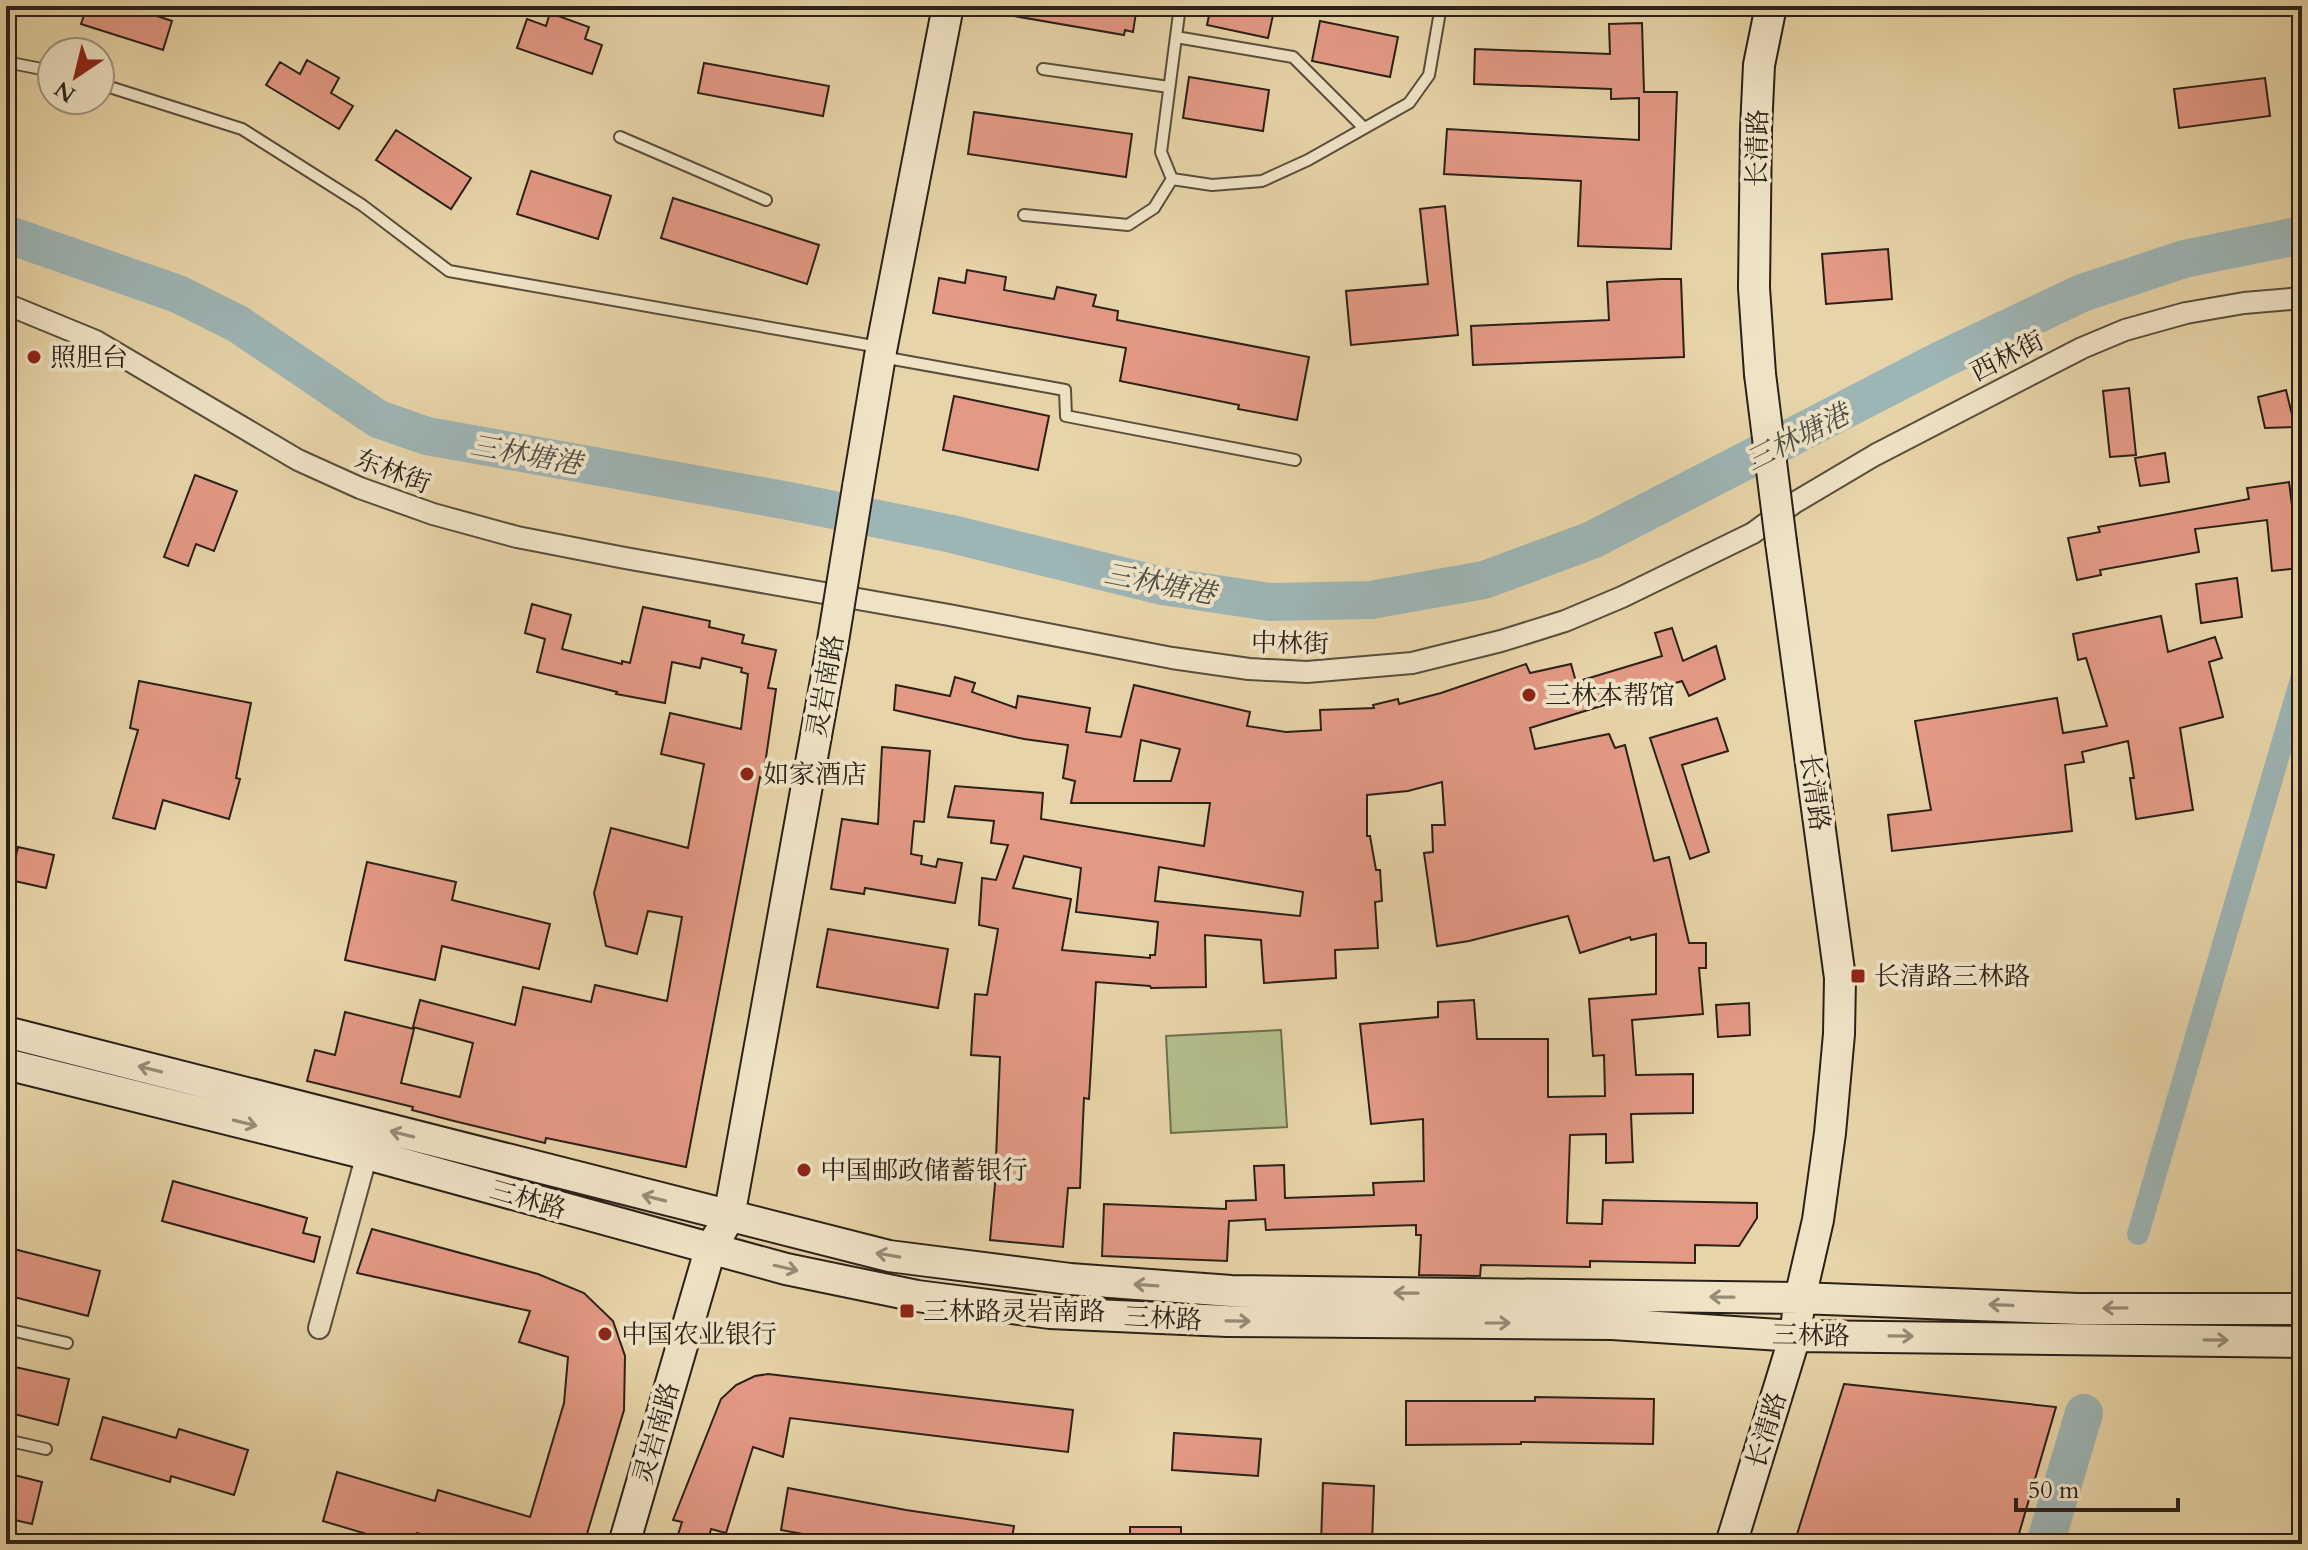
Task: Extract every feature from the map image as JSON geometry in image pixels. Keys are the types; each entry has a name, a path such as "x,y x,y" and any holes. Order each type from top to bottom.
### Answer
{"main road":[{"name":"灵岩南路","path":"624,1544 710,1250 729,1217 832,647 880,352 948,6"},
{"name":"长清路","path":"1731,1544 1795,1336 1800,1298 1818,1220 1839,1034 1840,978 1771,534 1754,288 1759,65 1771,12"},
{"name":"三林路","path":"6,1032 889,1256 1070,1279 1231,1291 1800,1298 2079,1309 2302,1309"},
{"name":"三林路","path":"6,1064 367,1154 786,1269 917,1296 1050,1313 1227,1321 1612,1324 1795,1336 2302,1342"}],"street":[{"name":"西林街","path":"1771,534 1807,495 1875,455 2082,348 2125,330 2186,313 2244,303 2302,298"},
{"name":"东林街","path":"6,304 96,341 298,460 389,499 517,537 797,589"},
{"name":"中林街","path":"797,589 1172,658 1249,669 1307,672 1412,663 1501,641 1565,621 1670,574 1771,534"},
{"path":"319,1328 367,1154"}],"lane":[{"path":"1172,179 1161,152 1180,6"},
{"path":"1172,179 1212,185 1262,181 1308,160 1409,103 1429,75 1441,6"},
{"path":"1176,37 1293,57 1364,128"},
{"path":"6,62 36,68"},
{"path":"1043,69 1169,87"},
{"path":"116,89 242,129 362,205 449,271 1065,390 1066,416 1295,460"},
{"path":"620,137 766,200"},
{"path":"1024,215 1128,225 1154,208 1172,179"},
{"path":"6,1329 67,1343"},
{"path":"6,1440 46,1449"}],"green space":[{"path":"1281,1030 1287,1127 1171,1133 1166,1036"}],"building":[{"path":"87,6 153,6 151,14 172,21 163,50 81,24"},
{"path":"1009,6 1137,6 1133,32 1125,30 1124,35 1008,15"},
{"path":"1211,6 1275,6 1268,38 1207,25"},
{"path":"550,13 589,27 585,39 602,45 592,74 517,48 527,19 546,26"},
{"path":"1320,21 1398,37 1390,77 1312,61"},
{"path":"1642,23 1644,92 1677,92 1671,249 1578,246 1581,181 1444,174 1447,129 1639,140 1639,98 1611,99 1611,89 1474,84 1475,49 1610,54 1609,24"},
{"path":"307,60 339,78 331,93 353,106 339,129 266,85 280,62 300,74"},
{"path":"704,63 829,86 823,116 698,93"},
{"path":"1189,77 1269,90 1263,131 1183,118"},
{"path":"2265,78 2270,116 2179,128 2174,89"},
{"path":"974,112 1132,134 1126,177 968,154"},
{"path":"396,130 471,178 451,209 376,160"},
{"path":"531,171 611,196 598,239 517,214"},
{"path":"673,198 819,245 807,284 661,238"},
{"path":"1445,206 1458,335 1351,345 1346,291 1428,284 1420,209"},
{"path":"1888,249 1892,299 1826,304 1822,254"},
{"path":"967,270 1006,277 1004,290 1054,299 1057,287 1096,295 1093,306 1118,311 1117,320 1309,357 1297,420 1120,381 1126,348 933,313 939,278 965,283"},
{"path":"1681,279 1684,357 1473,365 1471,326 1609,320 1607,282"},
{"path":"2129,388 2136,455 2110,457 2103,391"},
{"path":"2286,390 2295,427 2265,428 2258,397"},
{"path":"954,396 1049,416 1038,470 943,450"},
{"path":"2165,453 2169,482 2140,486 2135,458"},
{"path":"195,475 237,491 214,551 196,544 188,566 164,557"},
{"path":"2289,482 2300,568 2272,571 2267,520 2195,529 2199,552 2100,570 2101,575 2077,580 2068,538 2100,532 2098,527 2249,499 2247,488"},
{"path":"2237,578 2242,617 2201,623 2196,584"},
{"path":"532,604 571,615 562,649 622,664 622,661 630,663 643,607 710,621 709,627 744,635 742,643 776,650 768,688 776,689 763,778 760,777 686,1167 546,1138 545,1143 307,1081 315,1050 335,1055 345,1012 414,1029 401,1083 460,1097 473,1043 413,1027 420,1000 515,1025 523,987 591,1002 595,985 667,1001 682,917 648,911 637,954 606,946 594,893 611,828 688,848 704,764 661,754 670,713 741,729 748,674 741,672 742,668 702,658 700,668 672,662 665,703 616,694 537,672 545,639 525,633"},
{"path":"2161,616 2168,652 2215,637 2222,658 2209,662 2223,717 2180,728 2193,810 2136,819 2128,741 2082,752 2084,762 2065,765 2072,831 1892,851 1888,815 1931,810 1915,721 2057,698 2063,733 2107,726 2086,658 2078,660 2073,634"},
{"path":"1672,628 1683,661 1716,646 1725,679 1689,696 1682,681 1530,728 1535,749 1609,734 1615,748 1625,745 1654,861 1669,857 1689,943 1706,943 1706,968 1699,968 1703,1014 1632,1020 1636,1075 1693,1074 1693,1113 1631,1114 1633,1162 1606,1163 1606,1134 1570,1135 1567,1223 1602,1224 1603,1200 1757,1203 1757,1218 1739,1246 1695,1245 1695,1263 1590,1261 1590,1267 1481,1265 1480,1276 1419,1275 1421,1235 1416,1235 1416,1225 1266,1230 1265,1219 1229,1221 1227,1261 1102,1256 1104,1204 1226,1209 1226,1201 1256,1200 1254,1166 1284,1165 1285,1198 1374,1195 1373,1183 1424,1181 1423,1119 1371,1124 1360,1024 1438,1017 1438,1002 1474,1000 1477,1039 1548,1039 1548,1097 1605,1096 1604,1055 1593,1056 1589,999 1656,994 1656,934 1631,940 1630,937 1580,953 1568,916 1437,946 1424,853 1433,852 1432,825 1445,825 1442,782 1408,791 1367,795 1367,836 1370,836 1376,870 1380,870 1382,901 1375,902 1378,948 1335,950 1336,978 1264,983 1261,940 1205,935 1206,987 1151,988 1096,982 1089,1099 1084,1098 1080,1188 1068,1188 1063,1247 990,1240 1000,1057 971,1055 975,994 987,995 998,929 979,925 982,878 996,880 1008,845 991,843 994,821 948,817 955,786 1043,793 1041,819 1204,846 1210,803 1071,803 1075,781 1063,778 1068,745 1024,739 894,710 896,685 950,696 955,677 975,683 972,692 1016,708 1018,696 1090,708 1086,732 1121,737 1134,685 1250,712 1247,726 1286,732 1321,730 1320,710 1374,708 1373,705 1398,699 1399,704 1526,664 1530,673 1571,664 1576,682 1662,656 1655,633","holes":["1141,740 1180,749 1171,781 1134,781","1024,856 1081,868 1076,912 1158,922 1155,955 1150,955 1150,958 1062,950 1071,899 1013,888","1159,867 1303,892 1300,916 1155,901"]},
{"path":"139,681 251,703 236,778 240,779 229,819 163,800 155,829 113,818 138,730 130,728"},
{"path":"1717,718 1728,751 1682,765 1709,852 1690,859 1650,738"},
{"path":"882,747 930,751 924,822 914,821 911,854 922,856 921,864 936,867 938,859 962,863 955,903 865,888 864,894 831,889 842,819 878,824"},
{"path":"18,847 54,855 46,888 10,880"},
{"path":"367,862 456,882 452,900 550,924 539,969 442,946 435,980 345,960"},
{"path":"828,929 948,949 938,1008 817,987"},
{"path":"1749,1003 1750,1035 1718,1037 1716,1005"},
{"path":"173,1181 307,1218 303,1233 320,1237 314,1262 162,1221"},
{"path":"372,1229 538,1274 584,1293 613,1321 625,1356 624,1410 584,1544 455,1544 417,1533 414,1544 400,1544 323,1521 337,1472 435,1501 438,1490 530,1517 564,1403 568,1357 519,1342 530,1311 357,1273"},
{"path":"6,1247 100,1271 88,1316 6,1295"},
{"path":"6,1365 69,1379 58,1425 6,1412"},
{"path":"768,1374 1073,1410 1068,1452 790,1418 783,1457 753,1447 726,1533 711,1529 707,1544 675,1544 682,1522 673,1520 721,1399 736,1385"},
{"path":"1844,1384 2056,1407 2016,1544 1794,1544"},
{"path":"1535,1397 1654,1399 1653,1444 1521,1442 1406,1445 1406,1401 1535,1401"},
{"path":"103,1417 176,1438 179,1429 248,1450 234,1495 171,1476 170,1482 91,1459"},
{"path":"1174,1433 1261,1439 1258,1476 1172,1470"},
{"path":"6,1473 42,1482 32,1524 6,1518"},
{"path":"1323,1483 1374,1486 1372,1544 1321,1544"},
{"path":"788,1488 1014,1526 1011,1544 857,1544 781,1530"},
{"path":"1130,1527 1181,1527 1181,1544 1130,1544"}],"waterway":[{"name":"三林塘港","path":"6,234 178,294 238,324 378,419 427,436 789,501 952,534 1162,586 1270,602 1371,600 1484,580 1592,540 1941,360 2082,293 2184,259 2302,235"},
{"path":"2138,1234 2302,676"},
{"path":"2045,1544 2084,1413"}],"place":[{"name":"照胆台","path":"34,357"},
{"name":"三林本帮馆","path":"1529,695"},
{"name":"如家酒店","path":"747,774"},
{"name":"长清路三林路","path":"1858,976"},
{"name":"中国邮政储蓄银行","path":"804,1170"},
{"name":"三林路灵岩南路","path":"907,1311"},
{"name":"中国农业银行","path":"605,1334"}]}
